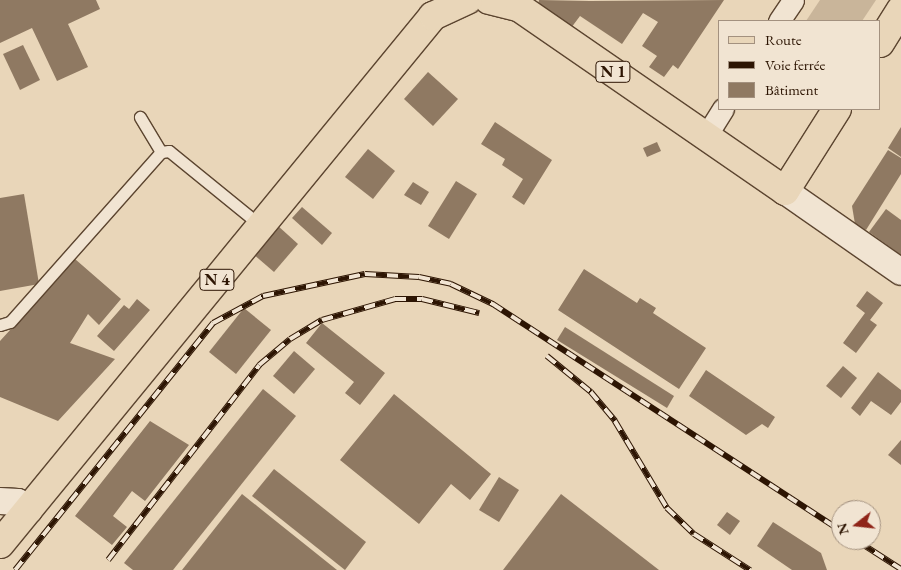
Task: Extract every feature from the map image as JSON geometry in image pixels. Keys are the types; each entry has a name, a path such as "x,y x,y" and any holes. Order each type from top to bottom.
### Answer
{"main road":[{"path":"428,8 467,0"},
{"name":"N 1","path":"489,0 519,4 785,191"},
{"name":"N 4","path":"0,544 12,508 407,22 428,8"},
{"name":"N 4","path":"12,508 428,8"},
{"path":"881,41 901,10"},
{"path":"785,191 836,110"}],"street":[{"path":"781,20 793,0"},
{"path":"706,136 722,110"},
{"path":"785,191 901,272"}],"lane":[{"path":"140,117 161,152"},
{"path":"0,326 10,322 161,152 168,151 249,216"}],"shaded area":[{"path":"820,0 876,0 863,20 807,20"}],"building":[{"path":"0,0 96,0 100,9 68,24 88,67 57,81 32,28 0,43"},
{"path":"539,0 724,0 678,69 673,65 664,77 649,67 657,56 642,46 658,22 643,13 622,44 580,16 571,28 538,5"},
{"path":"23,45 40,80 20,90 3,54"},
{"path":"428,72 458,99 433,126 404,99"},
{"path":"495,122 552,160 524,205 512,197 523,179 502,165 505,159 481,144"},
{"path":"901,127 901,157 888,148"},
{"path":"657,142 661,151 647,157 643,148"},
{"path":"368,149 395,171 373,199 345,177"},
{"path":"888,150 901,158 901,174 866,230 855,224 852,206"},
{"path":"456,181 477,194 449,239 428,226"},
{"path":"413,182 429,192 421,205 404,195"},
{"path":"24,194 39,284 0,291 0,198"},
{"path":"302,207 332,233 322,245 292,218"},
{"path":"886,209 901,220 901,255 869,232"},
{"path":"277,225 298,244 274,272 253,254"},
{"path":"75,259 121,299 99,325 88,314 70,343 115,359 58,421 0,397 0,341"},
{"path":"584,269 637,303 640,298 656,308 653,313 706,348 679,389 558,310"},
{"path":"867,291 883,303 870,320 877,325 856,353 843,343 865,313 856,306"},
{"path":"137,299 150,310 114,351 97,336 124,305 129,309"},
{"path":"244,308 271,330 236,374 209,352"},
{"path":"322,323 385,373 360,405 345,393 354,382 306,343"},
{"path":"565,327 674,396 667,408 557,340"},
{"path":"294,351 315,369 294,394 273,376"},
{"path":"843,366 857,378 841,398 826,386"},
{"path":"706,370 775,417 768,428 762,424 746,435 689,396"},
{"path":"878,372 901,390 901,402 891,415 871,401 860,416 851,408"},
{"path":"263,389 296,416 173,570 133,570 124,563"},
{"path":"394,394 491,474 470,500 451,484 419,524 340,460"},
{"path":"150,421 189,445 145,501 132,491 113,516 127,527 112,545 75,516"},
{"path":"901,440 901,465 888,455"},
{"path":"274,469 366,542 345,570 252,496"},
{"path":"499,477 519,490 499,522 479,510"},
{"path":"242,494 337,570 182,570"},
{"path":"561,494 659,570 503,570"},
{"path":"727,512 740,521 730,535 717,525"},
{"path":"773,522 821,553 827,570 792,570 757,546"}],"railway":[{"path":"15,570 213,323 263,296 365,274 419,277 451,284 493,304 831,524"},
{"path":"108,560 259,365 290,339 322,320 395,299 422,299 479,313"},
{"path":"547,356 591,392 615,421 667,508 694,534 750,570"},
{"path":"872,550 901,569"}]}
